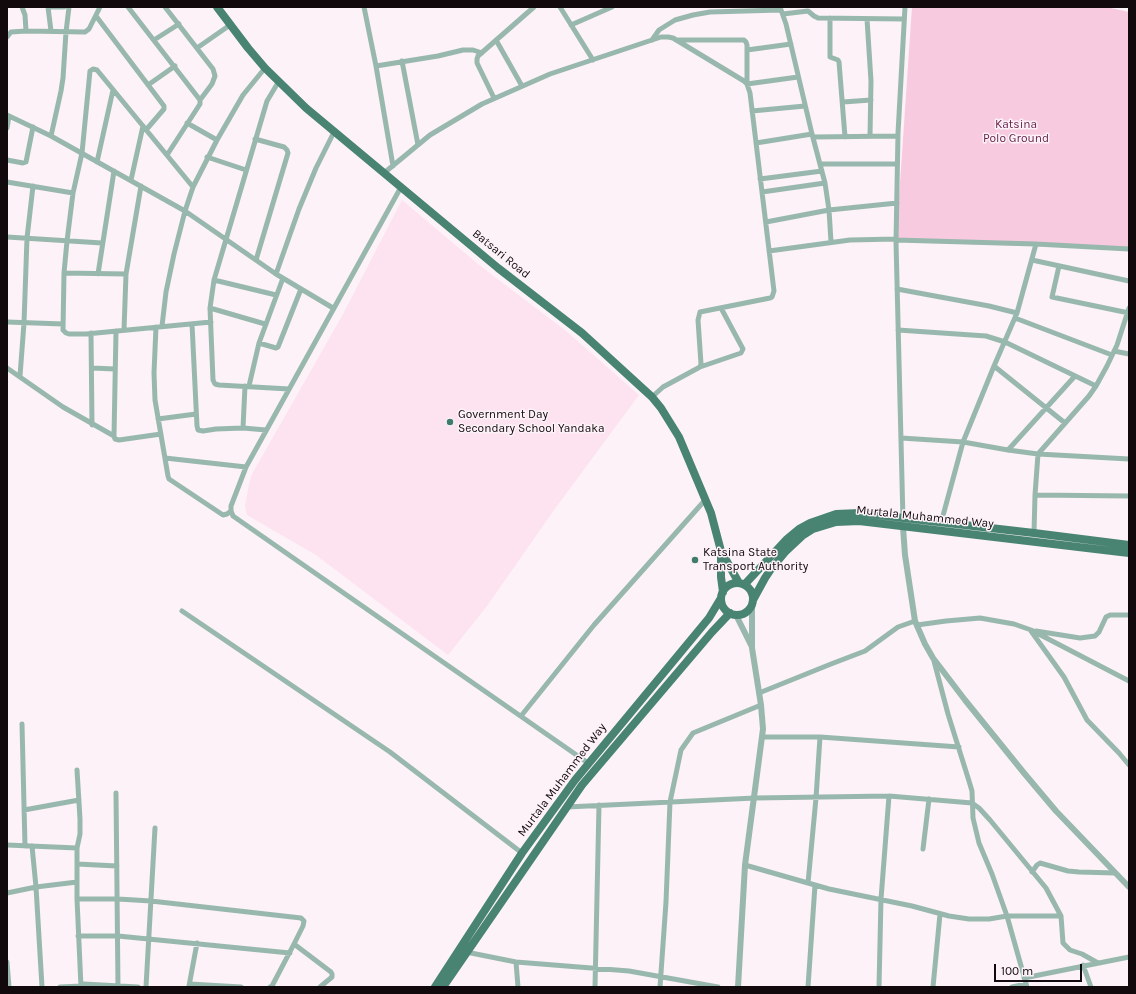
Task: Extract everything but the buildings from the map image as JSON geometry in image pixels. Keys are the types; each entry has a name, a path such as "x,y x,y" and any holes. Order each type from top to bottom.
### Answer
{"main road":[{"name":"Batsari Road","path":"217,7 266,68 306,108 498,268 582,333 652,397 661,408 679,437 711,513 721,551"},
{"path":"742,584 798,529 836,514 860,513 903,522 941,523 1129,545"},
{"name":"Murtala Muhammed Way","path":"753,603 771,569 791,546 813,529 836,522 903,522 1129,553"},
{"path":"721,551 742,584"},
{"path":"721,551 720,577 722,604 725,609 733,614 742,614 748,611 753,603 753,594 750,588 742,584 732,583 727,586 722,594"},
{"name":"Murtala Muhammed Way","path":"435,987 522,853 575,780 709,618 722,594"},
{"name":"Murtala Muhammed Way","path":"443,987 582,785 712,632 733,614"}],"street":[{"path":"22,7 25,15 26,31"},
{"path":"51,31 48,7 64,7"},
{"path":"51,136 62,85 69,7"},
{"path":"7,37 11,32 26,31 85,32 87,31 100,7"},
{"path":"128,7 200,100"},
{"path":"165,7 213,69 214,76 212,84 200,100 200,104 167,155"},
{"path":"364,7 376,66 392,166"},
{"path":"494,98 477,64 478,56 534,7"},
{"path":"560,7 593,60"},
{"path":"571,25 612,7"},
{"path":"905,7 898,136 896,239 903,522 905,555 916,623 933,658 965,700 1056,811 1129,887"},
{"path":"781,11 791,44 812,135 825,183 829,210 831,242"},
{"path":"651,41 659,30 675,20 710,12 808,11 818,18 904,20"},
{"path":"96,16 164,107 145,128 131,180"},
{"path":"830,18 830,57 838,60 845,137"},
{"path":"867,19 871,81 870,136"},
{"path":"154,40 178,24"},
{"path":"197,48 230,25"},
{"path":"384,173 430,135 494,98 550,74 661,38 668,37 676,40 747,84 798,77"},
{"path":"496,40 522,86"},
{"path":"676,40 744,40 746,42 747,84 749,88 774,291 772,297 700,312 698,320 700,367"},
{"path":"747,50 791,44"},
{"path":"376,66 438,56 463,50 473,50 482,53"},
{"path":"402,61 418,145"},
{"path":"148,85 175,66"},
{"path":"193,187 97,70 93,68 90,71 82,153 73,193 67,241 64,273 63,330 66,333 92,333 211,322"},
{"path":"162,326 166,292 174,254 193,187 207,157 243,95 266,68"},
{"path":"279,81 267,101 255,139 214,280 210,308 215,384 289,388"},
{"path":"98,162 113,90"},
{"path":"843,102 871,100"},
{"path":"752,111 805,106"},
{"path":"7,128 8,115 51,136 131,180 185,211 276,274 333,308"},
{"path":"187,123 217,140"},
{"path":"7,160 23,163 26,162 33,127"},
{"path":"276,274 299,209 316,168 334,132"},
{"path":"756,143 812,135 845,137 898,136"},
{"path":"255,139 284,147 288,153 256,260"},
{"path":"207,157 246,170"},
{"path":"820,164 897,164"},
{"path":"98,274 114,171"},
{"path":"760,179 822,171"},
{"path":"7,182 73,193"},
{"path":"762,192 825,183"},
{"path":"20,376 24,322 27,238 33,186"},
{"path":"124,330 126,274 141,186"},
{"path":"401,187 246,467 231,506 231,511 233,516 588,763"},
{"path":"766,222 829,210 897,203"},
{"path":"7,236 102,243"},
{"path":"769,251 850,240 896,239 1129,249"},
{"path":"941,523 963,442 1016,316 1036,244"},
{"path":"1032,260 1129,281"},
{"path":"1034,533 1038,454 1096,386 1113,353 1129,312 1052,297 1059,266"},
{"path":"64,273 126,274"},
{"path":"243,428 247,386 265,324 283,278"},
{"path":"214,280 276,294"},
{"path":"259,343 276,348 278,347 301,289"},
{"path":"897,289 989,306 1113,353 1129,354"},
{"path":"210,308 265,324"},
{"path":"652,397 663,387 700,367 742,354 743,349 720,308"},
{"path":"7,322 63,324"},
{"path":"192,324 198,430 203,431 243,428 266,430"},
{"path":"156,327 154,373 155,400 168,476 170,479 223,514 227,514 231,511"},
{"path":"1122,328 1129,329"},
{"path":"898,330 982,335 1005,342 1096,386"},
{"path":"114,436 116,331"},
{"path":"92,333 92,424"},
{"path":"994,366 1065,423"},
{"path":"7,368 63,408 114,436 115,439 119,440 161,434"},
{"path":"92,368 115,369"},
{"path":"1008,450 1075,376"},
{"path":"158,419 196,414"},
{"path":"901,438 963,442 1038,454 1129,459"},
{"path":"165,458 246,467"},
{"path":"1035,495 1129,496"},
{"path":"522,716 594,625 706,500"},
{"path":"738,987 746,865 762,737 761,705 752,648 753,603"},
{"path":"182,611 390,752 522,853"},
{"path":"733,614 752,648"},
{"path":"1031,630 1080,638 1095,636 1099,632 1106,617 1110,615 1129,615"},
{"path":"759,693 865,651 898,627 916,623 980,618 1014,624 1031,630 1129,681"},
{"path":"1031,630 1064,677 1087,720 1129,765"},
{"path":"933,658 948,714 971,786 973,818 979,843 1007,916 1026,985 1012,987"},
{"path":"1118,675 1129,676"},
{"path":"660,987 666,902 670,802 681,750 693,733 761,705"},
{"path":"22,724 25,846"},
{"path":"762,737 820,737 959,747"},
{"path":"808,883 820,737"},
{"path":"77,770 80,834 77,864 77,899 81,986"},
{"path":"116,793 118,986"},
{"path":"566,807 755,798 890,796 972,803 990,820 1046,888 1061,916 1064,943 1070,950 1082,954 1098,963"},
{"path":"879,987 881,899 890,796"},
{"path":"923,849 929,799"},
{"path":"24,810 79,800"},
{"path":"595,987 599,805"},
{"path":"146,987 155,828"},
{"path":"7,845 78,848"},
{"path":"32,846 42,987"},
{"path":"1032,872 1040,863 1068,871 1115,873"},
{"path":"77,864 117,866"},
{"path":"746,865 856,896 881,899 940,914 970,919 988,919 1007,916 1061,916"},
{"path":"7,893 36,887 77,882"},
{"path":"808,987 815,885"},
{"path":"77,899 151,901 302,918 304,921 303,926 290,953 272,986 270,987"},
{"path":"933,987 940,914"},
{"path":"78,936 118,936 290,953"},
{"path":"197,943 189,986 241,987"},
{"path":"294,944 331,972 332,977 320,987"},
{"path":"466,952 516,962 629,970 718,987"},
{"path":"1024,978 1129,957"},
{"path":"7,962 9,987"},
{"path":"516,962 518,987"},
{"path":"1083,965 1091,987"},
{"path":"60,987 81,986 84,984 138,987"}],"shaded area":[{"name":"Government Day Secondary School Yandaka","path":"402,200 479,265 566,331 639,395 554,510 487,606 448,655 316,555 247,515 245,506 252,474 342,316"}],"green space":[{"name":"Katsina Polo Ground","path":"912,7 1106,7 1129,12 1129,249 896,242"}],"place":[{"name":"Government Day Secondary School Yandaka","path":"450,422"},
{"name":"Katsina State Transport Authority","path":"695,560"}]}
